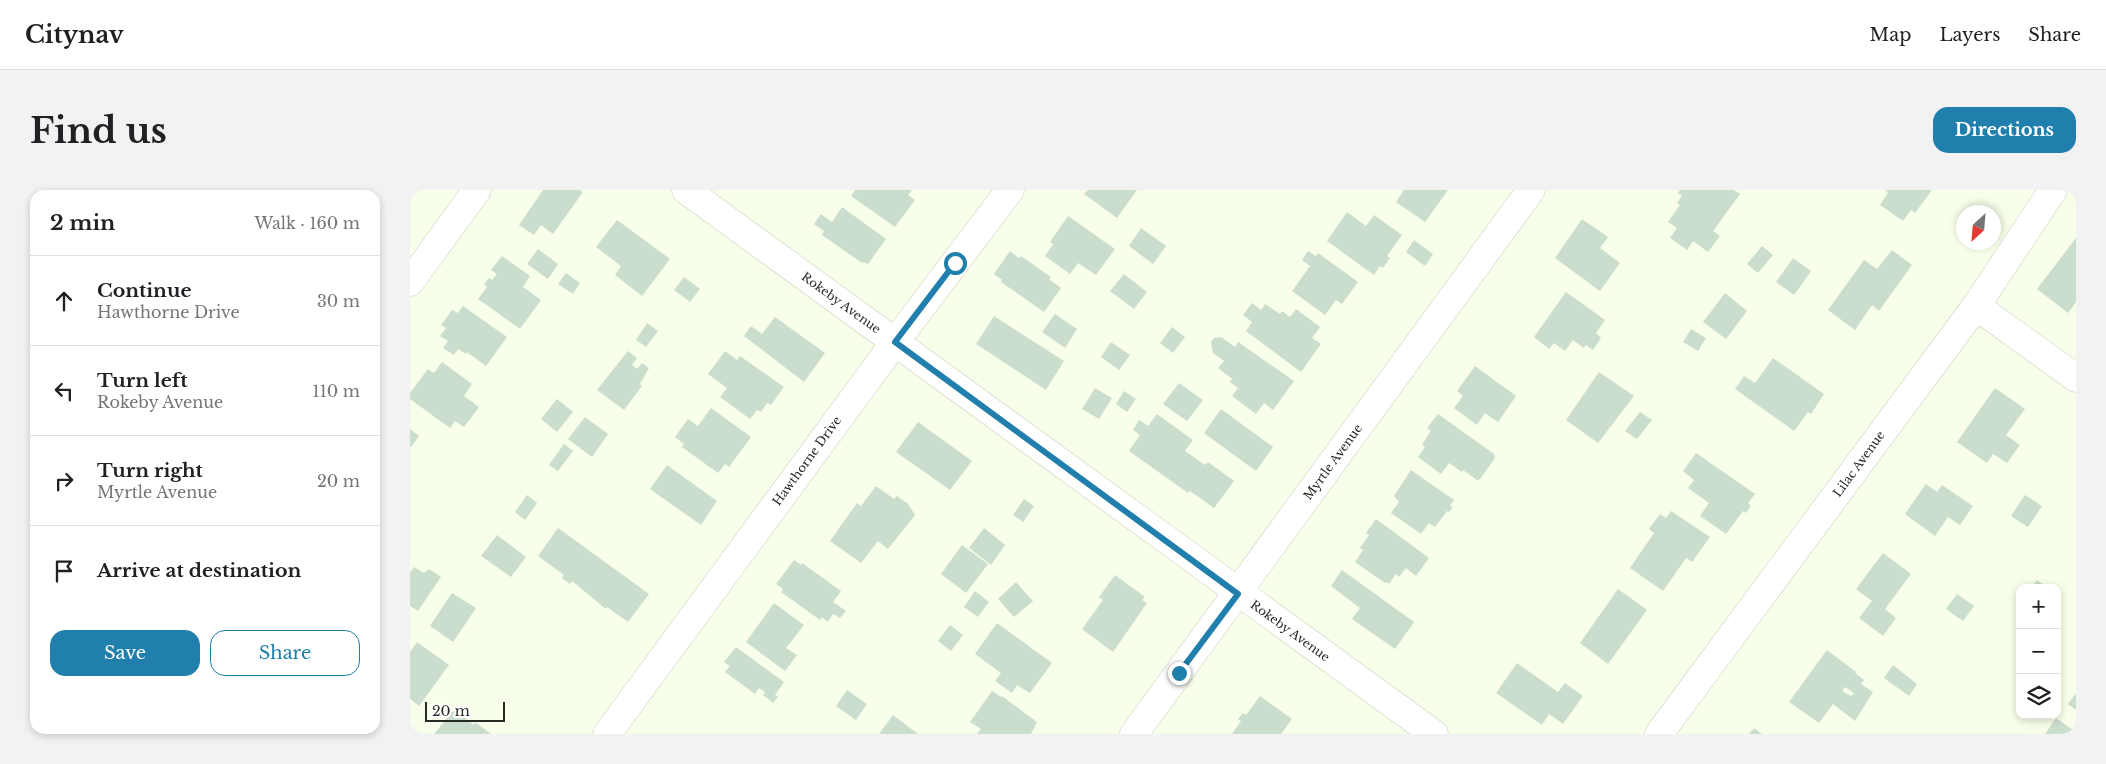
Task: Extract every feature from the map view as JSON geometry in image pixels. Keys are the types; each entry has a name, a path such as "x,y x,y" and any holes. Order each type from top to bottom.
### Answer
{"street":[{"path":"410,282 477,190"},
{"name":"Rokeby Avenue","path":"686,190 1238,594 1434,734"},
{"name":"Hawthorne Drive","path":"607,734 895,342 1010,190"},
{"name":"Myrtle Avenue","path":"1134,734 1531,190"},
{"name":"Lilac Avenue","path":"1659,734 1976,306 2054,190"},
{"path":"1976,306 2076,378"}],"building":[{"path":"543,190 579,190 583,192 553,234 541,225 534,235 519,225"},
{"path":"855,190 912,190 908,195 915,200 895,227 851,196"},
{"path":"1088,190 1137,190 1117,218 1084,194"},
{"path":"1404,190 1448,190 1425,222 1396,202"},
{"path":"1680,190 1734,190 1740,194 1713,231 1720,236 1708,252 1693,241 1687,250 1670,238 1677,228 1668,222 1680,205 1677,203 1682,196 1678,193"},
{"path":"1885,190 1932,190 1915,213 1911,210 1903,221 1880,205 1888,193"},
{"path":"842,207 886,239 868,264 862,263 822,235 824,231 814,224 821,214 832,222"},
{"path":"1347,212 1366,226 1374,215 1402,235 1387,256 1390,258 1383,268 1380,266 1374,275 1327,241"},
{"path":"1068,216 1115,249 1096,275 1078,263 1070,274 1045,256 1053,244 1050,242"},
{"path":"1582,219 1608,237 1600,248 1620,263 1600,291 1555,258"},
{"path":"617,220 670,259 642,296 615,275 621,266 596,247"},
{"path":"1141,228 1166,246 1153,264 1129,246"},
{"path":"2076,238 2076,302 2068,313 2037,289"},
{"path":"1414,240 1433,254 1425,266 1406,252"},
{"path":"1762,246 1773,255 1758,273 1747,264"},
{"path":"538,249 558,264 548,279 527,264"},
{"path":"1892,250 1912,265 1879,311 1872,305 1855,330 1828,310 1864,260 1877,269"},
{"path":"1010,251 1019,258 1021,256 1051,277 1049,279 1061,288 1044,312 1001,282 1002,280 994,274"},
{"path":"1308,251 1316,256 1318,253 1358,282 1342,304 1336,300 1325,315 1292,291 1310,266 1302,260"},
{"path":"502,256 530,276 523,287 541,300 520,329 478,299 487,287 484,284 489,278 492,280 497,274 491,270"},
{"path":"1793,258 1811,271 1794,295 1776,282"},
{"path":"566,273 580,283 573,294 558,284"},
{"path":"1124,274 1147,292 1134,309 1110,291"},
{"path":"684,277 700,289 690,302 674,290"},
{"path":"1566,292 1605,320 1596,333 1601,338 1593,350 1586,345 1584,348 1573,340 1565,351 1554,343 1549,349 1534,337"},
{"path":"1725,293 1747,311 1726,339 1703,322"},
{"path":"1252,303 1261,310 1265,304 1280,314 1282,311 1290,317 1296,309 1320,327 1312,338 1321,344 1301,372 1246,331 1252,322 1243,315"},
{"path":"463,306 507,337 486,366 467,352 466,354 458,349 454,355 443,348 448,341 440,336 446,328 441,325 452,310 458,313"},
{"path":"1055,314 1077,329 1065,348 1042,332"},
{"path":"994,316 1064,361 1046,390 976,344"},
{"path":"775,317 825,353 804,382 744,336 751,326 762,334"},
{"path":"647,323 658,331 646,347 636,340"},
{"path":"1172,327 1185,337 1173,353 1160,343"},
{"path":"1691,329 1706,338 1698,351 1683,342"},
{"path":"1221,337 1235,347 1238,342 1294,381 1273,410 1264,403 1256,414 1232,396 1238,388 1230,382 1232,379 1218,368 1224,361 1213,353 1211,342 1214,338"},
{"path":"1111,342 1130,355 1119,370 1101,357"},
{"path":"628,351 637,358 632,365 637,369 642,363 649,368 640,384 642,386 624,410 597,390"},
{"path":"725,351 737,360 740,356 784,387 771,405 767,403 761,412 757,410 750,419 720,397 727,388 708,374"},
{"path":"1773,358 1824,394 1811,414 1808,412 1794,431 1735,389 1744,376 1755,383"},
{"path":"442,362 472,384 464,396 479,407 464,427 455,421 450,428 410,399 410,393 428,369 434,373"},
{"path":"1475,366 1516,396 1498,422 1485,413 1477,425 1454,408 1463,396 1457,391"},
{"path":"1599,372 1634,396 1598,443 1566,420"},
{"path":"1179,383 1203,400 1187,421 1163,404"},
{"path":"1095,388 1112,398 1099,419 1082,409"},
{"path":"1995,388 2025,409 2006,435 2020,445 2007,463 1993,454 1987,463 1957,442"},
{"path":"1124,391 1136,399 1127,412 1116,404"},
{"path":"557,399 573,412 557,432 541,419"},
{"path":"711,408 751,437 729,467 725,464 718,473 682,447 684,444 675,437 688,419 698,426"},
{"path":"1221,409 1273,447 1256,471 1204,433"},
{"path":"1640,412 1652,420 1637,439 1625,431"},
{"path":"1157,414 1193,440 1185,451 1205,465 1208,462 1234,481 1214,508 1190,491 1188,493 1129,451 1140,435 1133,430 1139,420 1148,426"},
{"path":"1438,414 1494,454 1495,458 1480,479 1477,480 1449,463 1441,474 1418,457 1425,447 1422,444 1431,431 1427,428"},
{"path":"585,417 608,434 592,457 568,439"},
{"path":"918,422 972,461 950,490 896,452"},
{"path":"410,429 419,436 411,447 410,446"},
{"path":"564,444 573,451 558,471 549,465"},
{"path":"1696,453 1755,494 1748,503 1751,506 1746,513 1743,511 1726,534 1700,516 1709,503 1688,488 1694,480 1683,471"},
{"path":"667,465 717,501 701,525 650,489"},
{"path":"1411,470 1454,500 1450,506 1453,507 1449,512 1447,511 1435,527 1429,523 1421,534 1391,513 1399,502 1394,496"},
{"path":"1926,484 1937,492 1942,485 1973,506 1960,525 1948,517 1935,536 1905,514"},
{"path":"876,486 894,499 897,496 908,504 915,515 888,549 878,541 861,563 830,541 857,503 861,506"},
{"path":"527,495 537,503 525,520 515,512"},
{"path":"2025,495 2042,506 2028,527 2011,516"},
{"path":"1024,499 1034,506 1023,522 1013,515"},
{"path":"1671,511 1710,537 1692,562 1686,558 1663,591 1630,568 1654,533 1649,529 1660,514 1666,518"},
{"path":"1376,519 1429,558 1416,576 1406,568 1399,577 1396,574 1389,584 1355,562 1363,550 1360,548 1369,535 1366,533"},
{"path":"558,528 649,594 628,622 607,607 606,609 572,581 570,584 562,578 564,575 538,556"},
{"path":"984,528 1005,545 991,565 969,548"},
{"path":"497,535 526,557 511,577 481,556"},
{"path":"962,545 988,564 966,593 941,574"},
{"path":"1883,553 1911,574 1885,609 1896,618 1883,636 1859,618 1872,601 1856,589"},
{"path":"794,560 801,565 802,563 841,591 833,602 846,611 840,618 833,614 828,622 822,617 820,620 781,592 783,589 776,584"},
{"path":"414,567 424,573 429,569 441,577 418,611 410,606 410,573"},
{"path":"1342,570 1414,622 1395,649 1352,619 1360,608 1331,586"},
{"path":"1115,575 1145,597 1142,600 1147,603 1113,652 1082,629 1103,600 1099,597"},
{"path":"2037,580 2042,584 2034,584"},
{"path":"1016,582 1033,601 1014,617 998,599"},
{"path":"1618,589 1647,610 1608,664 1580,643"},
{"path":"975,591 989,602 978,617 964,607"},
{"path":"452,593 476,608 453,642 430,626"},
{"path":"1957,594 1974,606 1963,621 1946,609"},
{"path":"774,603 804,625 786,648 797,655 785,671 746,642"},
{"path":"997,623 1052,663 1030,693 1017,685 1012,693 995,681 1001,673 975,654"},
{"path":"950,625 963,635 951,651 938,641"},
{"path":"417,642 449,665 419,706 410,699 410,652"},
{"path":"736,647 784,682 775,695 778,697 773,703 763,695 765,692 759,688 755,694 725,672 730,666 724,662"},
{"path":"1827,650 1856,672 1864,680 1861,684 1873,692 1855,721 1833,704 1819,723 1789,702","holes":["1845,687 1854,693 1851,696 1842,691"]},
{"path":"1517,663 1558,692 1565,683 1583,696 1563,724 1549,714 1542,725 1496,693"},
{"path":"1893,665 1917,684 1909,696 1884,678"},
{"path":"847,690 867,704 856,720 836,706"},
{"path":"992,691 1002,696 1037,722 1031,734 977,734 981,729 970,722"},
{"path":"2076,693 2076,710 2068,704"},
{"path":"1260,696 1292,719 1281,734 1232,734 1241,721 1238,719 1243,713 1246,715"},
{"path":"456,711 474,725 475,722 491,734 434,734 452,712"},
{"path":"893,715 918,734 879,734"},
{"path":"2055,719 2076,732 2076,734 2045,734"},
{"path":"1754,728 1762,734 1749,734"}],"route":[{"path":"955,263 895,342 1238,594 1179,673"}]}
